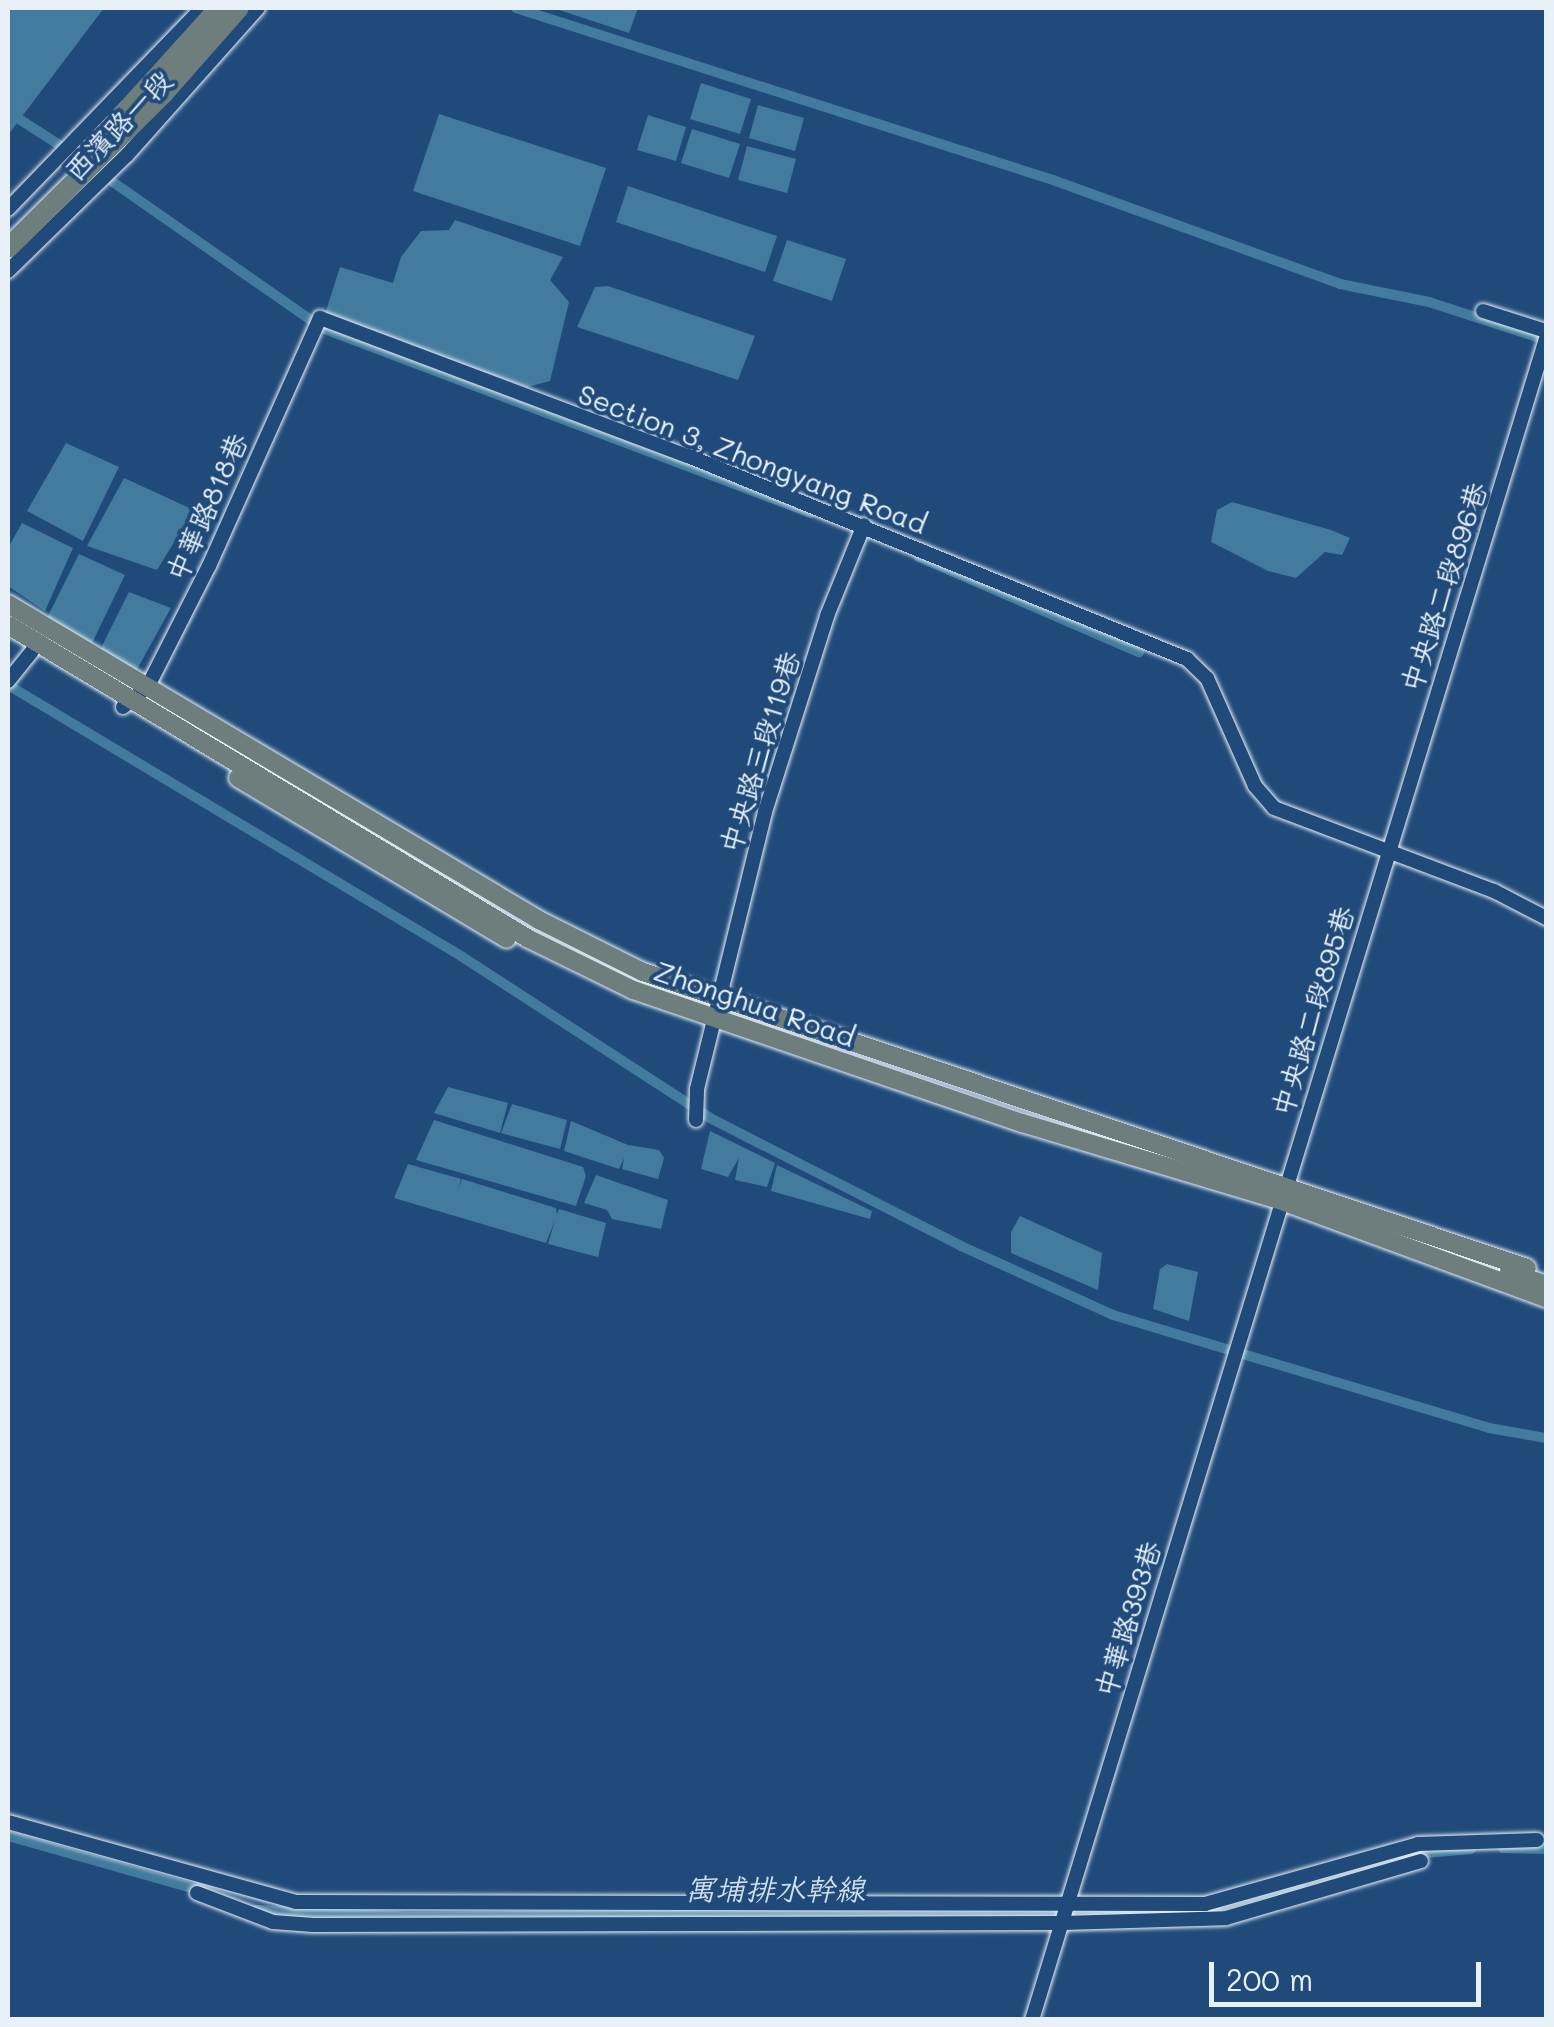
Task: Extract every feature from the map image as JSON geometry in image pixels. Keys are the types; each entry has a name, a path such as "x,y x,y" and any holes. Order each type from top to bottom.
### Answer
{"highway":[{"path":"8,232 219,8"},
{"path":"8,248 164,93 240,8"}],"main road":[{"name":"Zhonghua Road","path":"8,604 135,696"},
{"name":"Zhonghua Road","path":"8,612 522,948 629,1000 717,1013 1546,1285"},
{"name":"Zhonghua Road","path":"8,625 539,920 717,1013 1019,1133 1282,1199 1546,1274"},
{"name":"Zhonghua Road","path":"8,637 135,696"},
{"name":"Zhonghua Road","path":"1282,1199 1546,1298"},
{"name":"Zhonghua Road","path":"1282,1199 1546,1310"}],"street":[{"name":"西濱路一段","path":"8,210 202,8"},
{"name":"西濱路一段","path":"8,271 127,155 258,8"},
{"path":"1482,311 1546,331"},
{"name":"Section 3, Zhongyang Road","path":"320,318 864,526 1164,649 1207,678 1268,804 1546,918"},
{"name":"中華路818巷","path":"135,696 320,318"},
{"name":"中央路二段896巷","path":"1388,850 1546,339"},
{"name":"中央路三段119巷","path":"696,1120 764,812 827,616 864,526"},
{"path":"12,677 32,651"},
{"name":"中央路二段895巷","path":"1282,1199 1388,850"},
{"name":"中華路393巷","path":"1032,2020 1064,1904 1282,1199"},
{"path":"8,1822 178,1866 280,1901 1205,1904 1418,1844 1537,1840"},
{"path":"197,1893 273,1922 313,1925 760,1928 1061,1923 1226,1918 1421,1861"},
{"path":"760,1928 768,1903"}],"water":[{"path":"8,8 104,8 8,135"},
{"path":"553,8 638,8 629,33"},
{"path":"701,83 751,99 740,134 690,119"},
{"path":"758,105 804,118 795,151 749,138"},
{"path":"439,114 606,168 580,246 413,191"},
{"path":"648,115 686,127 676,161 637,150"},
{"path":"692,129 740,144 729,178 681,163"},
{"path":"747,146 796,159 787,193 738,180"},
{"path":"628,186 777,236 765,272 616,222"},
{"path":"455,220 563,257 550,280 569,302 550,381 527,387 324,317 340,267 393,283 401,257 421,231 449,230"},
{"path":"787,240 846,259 832,301 773,281"},
{"path":"608,286 755,336 738,380 577,327 595,287"},
{"path":"66,443 119,467 83,541 27,511"},
{"path":"124,478 194,510 157,570 87,546"},
{"path":"1232,502 1350,538 1342,555 1325,552 1296,578 1268,571 1211,542 1217,510"},
{"path":"22,523 73,548 45,611 8,586 8,548"},
{"path":"79,554 125,575 92,643 47,618"},
{"path":"129,592 171,608 135,673 100,650"},
{"path":"448,1087 508,1103 500,1133 434,1113"},
{"path":"512,1104 567,1120 560,1149 501,1133"},
{"path":"434,1120 583,1167 586,1176 576,1206 416,1160"},
{"path":"571,1121 628,1145 659,1150 664,1158 658,1179 622,1169 624,1158 619,1169 564,1151"},
{"path":"710,1131 775,1163 767,1187 735,1180 739,1158 728,1177 701,1169"},
{"path":"408,1164 461,1179 458,1190 462,1179 556,1208 557,1214 559,1209 606,1223 598,1257 548,1244 555,1220 546,1243 394,1198"},
{"path":"777,1165 872,1211 870,1219 771,1191"},
{"path":"596,1175 668,1200 661,1229 612,1219 607,1210 584,1203"},
{"path":"1020,1216 1102,1253 1098,1290 1011,1253 1011,1232"},
{"path":"1167,1264 1198,1272 1189,1321 1153,1309 1160,1269"}],"waterway":[{"path":"516,8 1053,180 1340,284 1429,302 1546,340"},
{"path":"19,119 61,146"},
{"path":"110,180 322,328 811,513"},
{"path":"919,557 1139,652"},
{"path":"8,685 461,956 710,1118 961,1246 1113,1315 1489,1428 1546,1438"},
{"name":"寓埔排水幹線","path":"8,1836 203,1891"},
{"name":"寓埔排水幹線","path":"1503,1848 1546,1849"},
{"name":"寓埔排水幹線","path":"1403,1855 1471,1849"},
{"name":"寓埔排水幹線","path":"1211,1908 1300,1884"},
{"name":"寓埔排水幹線","path":"256,1910 411,1917 1129,1911"}]}
